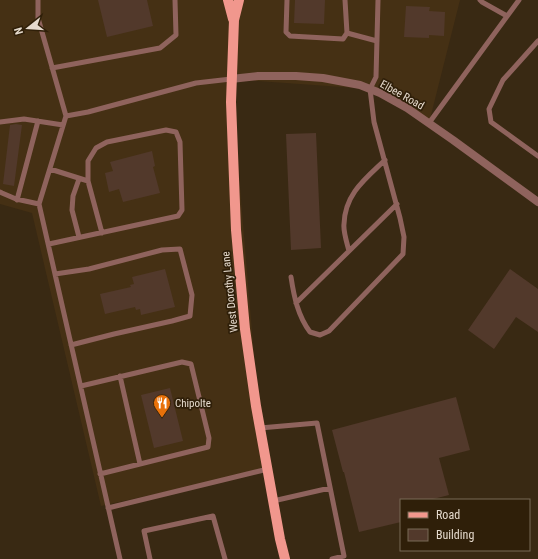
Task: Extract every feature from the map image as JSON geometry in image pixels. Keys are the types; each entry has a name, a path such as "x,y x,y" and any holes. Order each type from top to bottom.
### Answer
{"main road":[{"name":"West Dorothy Lane","path":"228,0 234,20"},
{"name":"West Dorothy Lane","path":"239,0 234,20 230,102 236,230 245,329 260,428 285,559"}],"street":[{"name":"Elbee Road","path":"231,79 258,76 296,76 323,78 360,85 370,89 407,108 538,202"}],"lane":[{"path":"38,0 38,18 66,116 40,204 120,559"},
{"path":"52,68 160,48 176,36 175,0"},
{"path":"287,0 286,32 290,36 343,40 347,33 346,0"},
{"path":"291,277 294,296 303,323 310,332 320,335 329,331 403,254 404,237 397,204 374,122 370,89 376,77 378,0"},
{"path":"480,0 507,16"},
{"path":"429,123 519,0"},
{"path":"347,33 377,41"},
{"path":"538,41 503,80 489,109 492,122 538,156"},
{"path":"66,116 88,112 196,83 231,79"},
{"path":"0,122 24,118 63,125"},
{"path":"17,200 38,121"},
{"path":"49,244 79,238 102,233 178,216 182,210 180,142 176,132 166,130 158,131 106,142 96,148 88,161 88,181 102,233"},
{"path":"349,251 343,224 347,205 357,188 385,160"},
{"path":"50,169 88,181"},
{"path":"79,179 73,196 72,210 79,238"},
{"path":"0,192 17,200 40,204"},
{"path":"296,303 397,204"},
{"path":"55,274 89,269 162,250 180,249 192,295 190,316 71,345"},
{"path":"81,386 182,362 191,364 209,438 208,447 100,474"},
{"path":"120,376 140,464"},
{"path":"260,428 317,423 344,556 332,559"},
{"path":"108,508 268,469"},
{"path":"273,501 330,488"},
{"path":"150,559 144,531 213,516 224,559"}],"shaded area":[{"path":"0,0 460,0 429,123 370,89 231,79 260,428 268,469 101,506 32,213 0,204"}],"building":[{"path":"98,0 147,0 153,26 107,37"},
{"path":"295,0 325,0 324,24 294,23"},
{"path":"406,6 430,7 429,11 445,12 444,36 429,35 429,38 404,37"},
{"path":"10,125 22,125 14,186 3,184"},
{"path":"316,133 321,248 291,250 286,134"},
{"path":"152,151 155,166 153,167 160,193 123,202 119,189 109,192 105,173 113,171 110,162"},
{"path":"165,269 175,307 141,315 140,309 136,310 135,307 105,314 100,294 131,287 130,285 134,284 132,277"},
{"path":"510,269 538,289 538,332 516,317 494,349 468,330"},
{"name":"Chipolte","path":"170,388 183,441 154,448 141,395"},
{"path":"456,397 470,450 439,458 449,495 433,499 400,499 400,522 359,532 332,430"}],"place":[{"name":"Chipolte","path":"162,418"}]}
